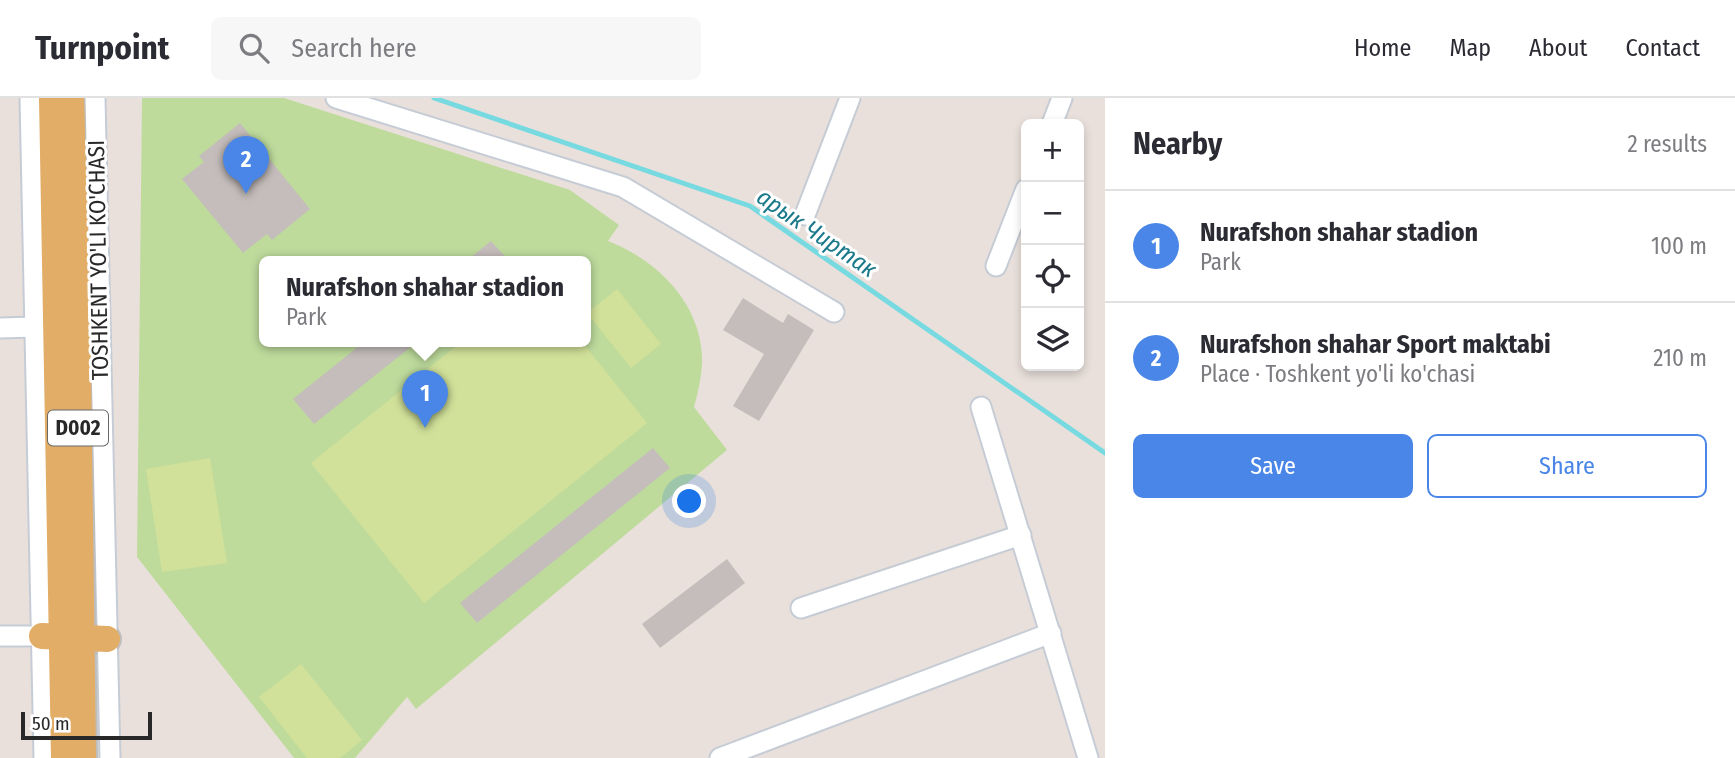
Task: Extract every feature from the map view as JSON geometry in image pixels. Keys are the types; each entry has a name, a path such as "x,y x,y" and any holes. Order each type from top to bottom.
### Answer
{"main road":[{"name":"TOSHKENT YO'LI KO'CHASI","path":"52,98 64,758"},
{"name":"TOSHKENT YO'LI KO'CHASI","path":"71,98 77,295 62,637 83,758"},
{"path":"62,637 107,639"}],"street":[{"name":"TOSHKENT YO'LI KO'CHASI","path":"30,98 35,327 62,637 44,758"},
{"name":"TOSHKENT YO'LI KO'CHASI","path":"95,98 110,758"},
{"path":"336,98 623,187 834,312"},
{"path":"805,215 850,98"},
{"path":"1054,119 1062,98"},
{"path":"996,266 1021,202"},
{"path":"0,328 35,327"},
{"path":"981,407 1088,758"},
{"path":"801,608 1021,535"},
{"path":"720,758 1051,633"},
{"path":"0,636 62,637"}],"green space":[{"path":"142,98 284,98 570,190 619,225 608,241 644,260 660,273 675,288 686,305 701,343 702,364 694,407 727,450 416,709 407,697 355,758 294,758 137,557"},
{"path":"617,289 661,344 631,368 591,318 591,310"},
{"path":"455,347 586,347 647,423 424,603 311,463"},
{"path":"210,458 227,563 162,572 146,469"},
{"path":"301,664 362,740 340,758 307,758 259,697"}],"building":[{"path":"240,123 310,209 272,240 267,234 243,253 182,179 204,162 199,156"},
{"path":"491,241 505,256 472,256"},
{"path":"743,298 783,323 788,314 814,330 759,421 733,406 764,354 723,330"},
{"path":"358,347 411,347 314,424 293,399"},
{"path":"653,448 670,468 477,623 460,603"},
{"path":"727,559 745,583 660,648 642,624"}],"waterway":[{"name":"арык Чиртак","path":"434,98 750,206 1105,453"}],"place":[{"name":"Nurafshon shahar Sport maktabi","path":"246,194"},
{"name":"Nurafshon shahar stadion","path":"425,428"}]}
